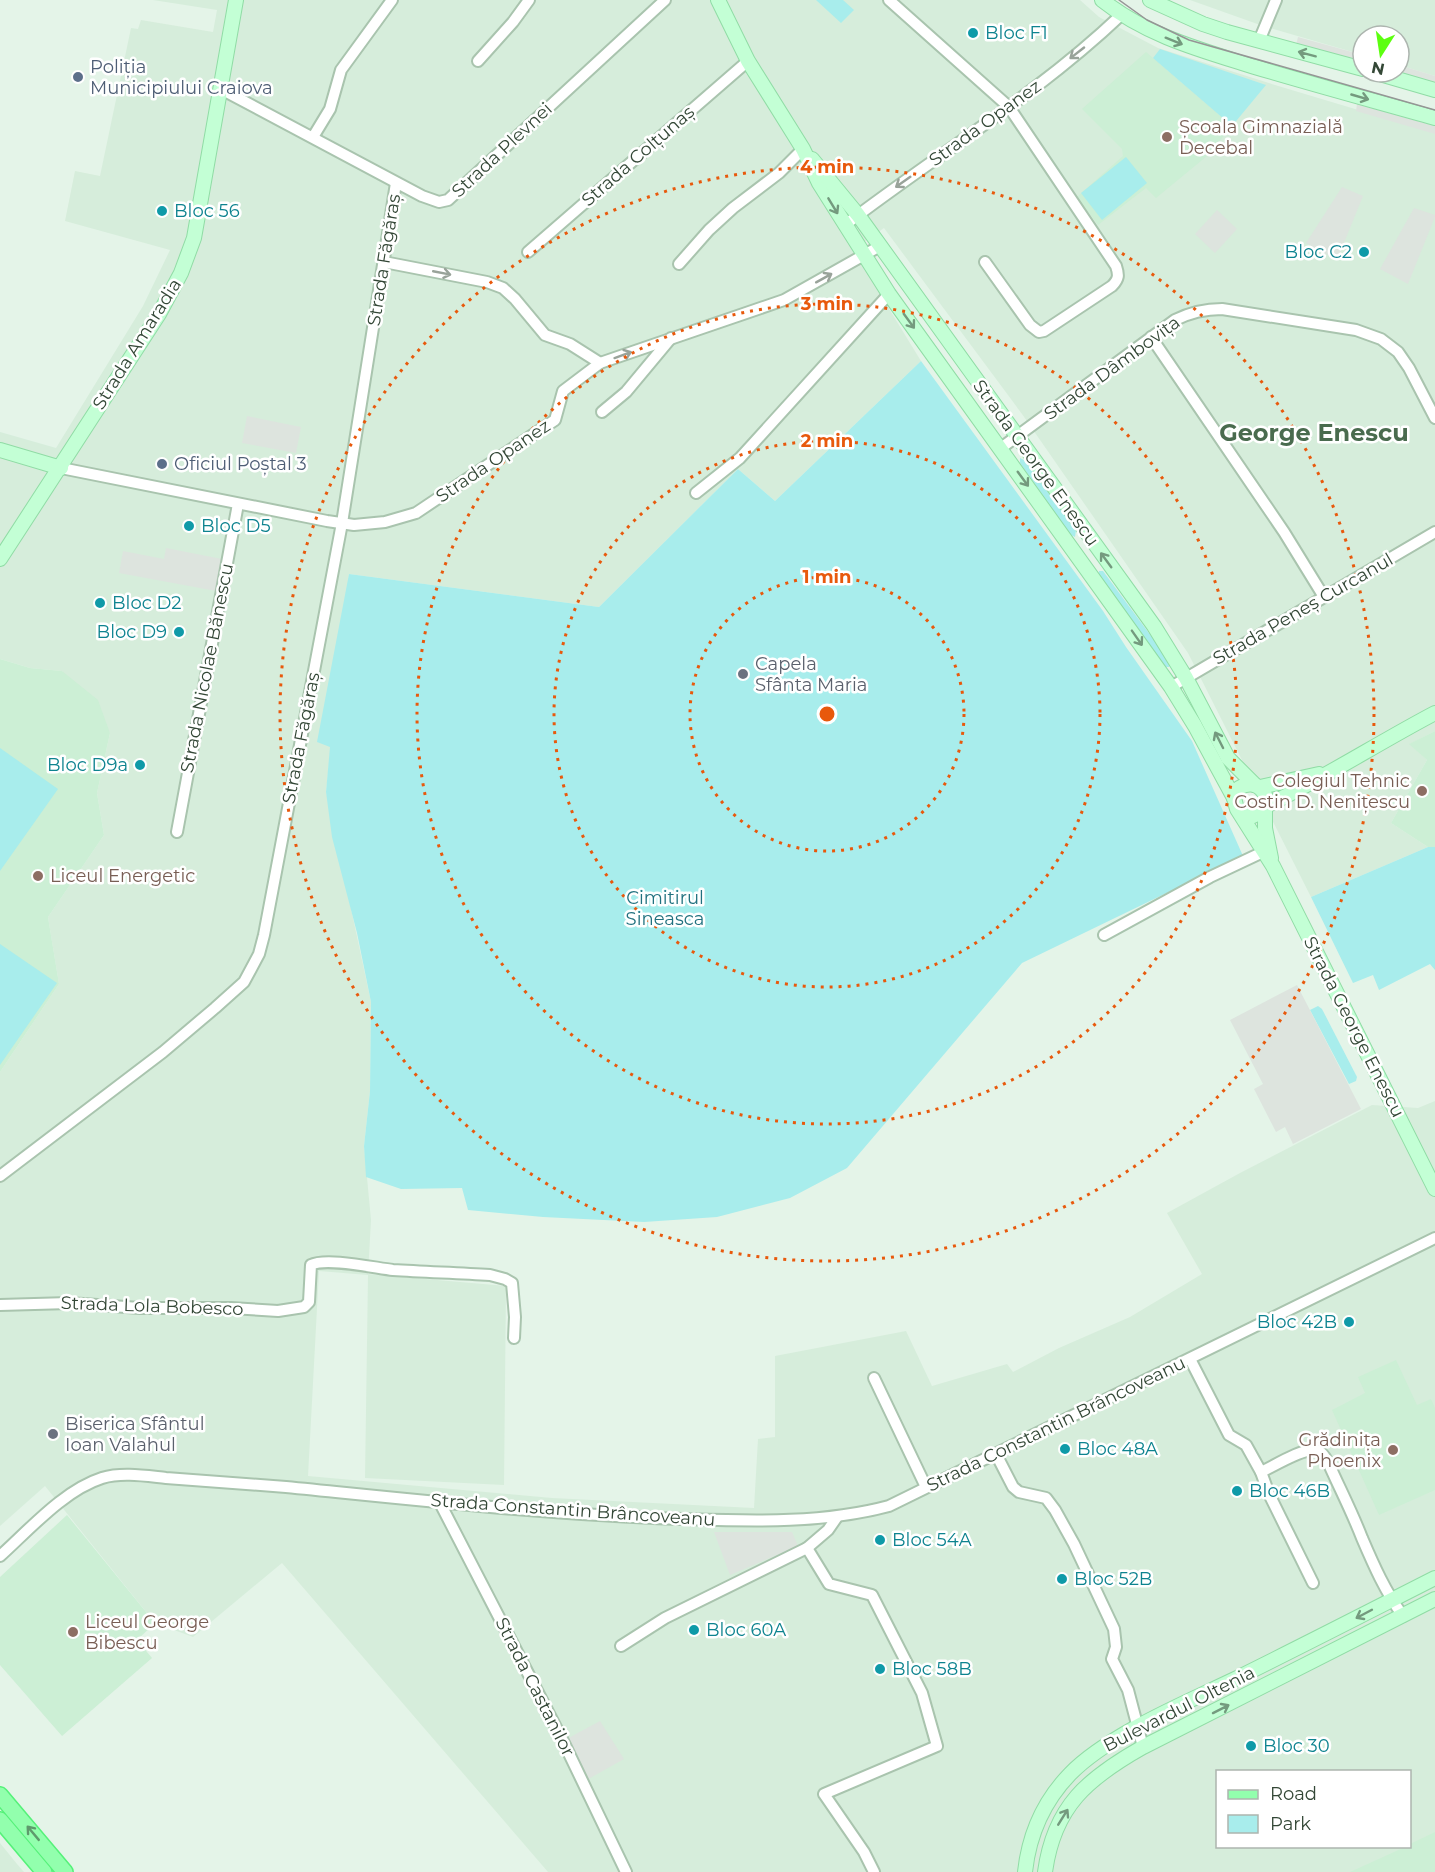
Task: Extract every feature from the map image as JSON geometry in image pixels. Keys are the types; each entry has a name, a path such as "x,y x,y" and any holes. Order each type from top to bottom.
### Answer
{"main road":[{"path":"0,1795 65,1872"},
{"path":"0,1820 44,1872"}],"street":[{"name":"Strada Amaradia","path":"0,559 159,314 185,264 194,238 236,0"},
{"path":"313,136 330,109 341,70 392,0"},
{"path":"478,61 513,22 529,0"},
{"name":"Strada Plevnei","path":"221,88 396,183 439,202 448,200 665,0"},
{"name":"Strada George Enescu","path":"718,0 748,61 803,149 819,183 864,256 1171,687 1196,726 1234,798"},
{"path":"889,0 1009,107 1116,266 1119,275 1117,282 1112,286 1044,331 1039,332 1030,325 985,262"},
{"path":"1102,0 1121,15 1143,27 1194,48 1435,118"},
{"path":"1150,0 1203,24 1351,66"},
{"path":"1259,41 1276,0"},
{"name":"Strada Opanez","path":"845,225 1009,107 1093,41 1121,15"},
{"name":"Strada Colțunaș","path":"528,252 748,61"},
{"path":"1411,83 1435,90"},
{"path":"679,264 709,230 733,208 779,173 803,149"},
{"name":"Strada George Enescu","path":"803,149 858,215 1154,626 1186,678 1228,758 1235,767 1258,786"},
{"name":"Strada Făgăraș","path":"0,1176 163,1052 215,1008 244,982 259,954 342,523 396,183"},
{"name":"Strada Opanez","path":"60,468 354,525 386,522 416,513 555,420 563,391 600,363 784,300 880,246"},
{"path":"384,262 487,282 503,288 545,335 570,344 600,363"},
{"path":"696,493 740,458 889,294"},
{"name":"Strada Dâmbovița","path":"1001,448 1175,320 1190,313 1214,309 1356,330 1381,339 1398,352 1409,368 1435,418"},
{"path":"1151,337 1284,532 1324,597"},
{"path":"602,412 626,392 672,338"},
{"path":"0,450 60,468"},
{"name":"Strada Nicolae Bănescu","path":"177,832 238,504"},
{"name":"Strada Peneș Curcanul","path":"1171,687 1435,532"},
{"path":"1324,774 1258,786 1244,785 1239,788 1234,804 1240,813 1251,817 1435,713"},
{"path":"1258,786 1267,796 1266,807"},
{"name":"Strada George Enescu","path":"1266,807 1265,828 1273,866"},
{"name":"Strada George Enescu","path":"1240,813 1273,866 1435,1189"},
{"path":"1104,935 1210,877 1263,852"},
{"name":"Strada Constantin Brâncoveanu","path":"0,1556 67,1496 101,1478 122,1475 233,1482 440,1503 614,1517 719,1520 837,1517 889,1506 1435,1238"},
{"name":"Strada Lola Bobesco","path":"0,1305 69,1303 140,1308 231,1308 278,1311 304,1306 309,1302 311,1265 317,1262 490,1275 506,1279 512,1283 514,1338"},
{"path":"1190,1359 1229,1435 1246,1445 1261,1472 1269,1494 1312,1583"},
{"path":"874,1378 926,1487"},
{"path":"1261,1472 1303,1452 1315,1450 1322,1453 1378,1575 1391,1600 1403,1616"},
{"path":"996,1454 1013,1487 1019,1492 1046,1498 1074,1544 1114,1629 1116,1647 1112,1659 1128,1690 1143,1747"},
{"name":"Strada Castanilor","path":"440,1503 563,1741 626,1872"},
{"path":"621,1646 665,1618 807,1548 828,1530 837,1517"},
{"path":"807,1548 829,1584 872,1595 922,1693 938,1746 824,1794 864,1852 874,1872"},
{"name":"Bulevardul Oltenia","path":"1025,1872 1036,1826 1060,1787 1083,1762 1101,1749 1435,1578"},
{"name":"Bulevardul Oltenia","path":"1045,1872 1051,1843 1059,1823 1081,1792 1105,1770 1143,1747 1435,1599"}],"shaded area":[{"path":"153,0 1080,0 1099,17 1158,48 1435,133 1435,731 1410,744 1427,760 1391,823 1428,847 1311,897 1188,653 1022,414 884,228 853,250 921,361 775,501 738,469 599,607 349,574 326,792 371,1002 370,1091 364,1146 371,1220 368,1274 506,1286 504,1485 365,1478 368,1275 319,1271 308,1476 552,1498 754,1508 758,1439 775,1437 775,1356 906,1331 932,1386 1007,1364 1013,1372 1059,1348 1130,1317 1202,1274 1167,1213 1372,1105 1418,1108 1435,1101 1435,1872 548,1872 282,1563 193,1637 155,1623 45,1486 0,1526 0,1072 59,984 48,917 104,835 97,793 110,733 62,671 30,668 0,659 0,432 56,448 143,306 170,250 65,221 75,171 100,176 131,28 138,29 141,20 213,32 217,10"},
{"path":"1190,0 1435,0 1435,76 1411,69 1411,24 1351,24 1351,52 1263,26"},
{"path":"1298,37 1351,52 1351,60 1296,45"},
{"name":"Școala Gimnazială Decebal","path":"1146,52 1232,126 1207,156 1156,198 1146,188 1098,225 1077,197 1123,156 1122,149 1082,109"},
{"path":"1411,69 1435,76 1435,84 1411,77"},
{"path":"1357,104 1435,126 1435,134 1356,111"},
{"path":"1342,187 1363,196 1337,260 1306,243"},
{"path":"1414,208 1435,215 1435,217 1408,284 1380,269"},
{"path":"1217,210 1237,229 1215,253 1195,234"},
{"path":"247,416 301,427 296,453 242,443"},
{"path":"166,548 222,559 216,591 119,573 123,551 164,559"},
{"name":"Liceul Energetic","path":"0,659 30,668 62,671 98,700 110,733 97,793 104,835 48,917 59,984 0,1072"},
{"name":"Colegiul Tehnic Costin D. Nenițescu","path":"1435,731 1435,847 1428,847 1391,823 1427,760 1409,744"},
{"path":"1297,985 1361,1109 1293,1144 1285,1127 1276,1132 1254,1089 1263,1084 1230,1020"},
{"name":"Grădinița Phoenix","path":"1396,1360 1417,1405 1431,1399 1435,1408 1435,1490 1379,1515 1332,1410 1365,1393 1358,1377"},
{"name":"Liceul George Bibescu","path":"67,1515 155,1623 137,1640 152,1658 62,1736 0,1665 0,1577"},
{"path":"714,1532 792,1532 798,1546 730,1575"},
{"path":"600,1721 624,1759 583,1782 563,1741"},
{"path":"1435,1832 1435,1872 1350,1872 1403,1848 1411,1848 1411,1844"},
{"path":"0,1843 17,1864 24,1872 0,1872"}],"green space":[{"path":"816,0 843,0 854,10 841,23"},
{"path":"1160,49 1266,85 1232,126 1153,58"},
{"path":"1126,157 1147,183 1102,220 1081,193"},
{"name":"Cimitirul Sineasca","path":"921,361 1103,611 1192,741 1243,856 1022,963 847,1168 790,1198 717,1217 644,1222 543,1217 468,1210 462,1188 401,1189 366,1177 364,1146 370,1091 371,1002 357,933 332,837 326,792 330,747 317,742 349,574 599,607 738,469 775,501"},
{"path":"1020,458 1024,460 1076,530 1075,537 1071,535 1020,463"},
{"path":"1099,571 1103,571 1171,663 1169,667 1165,667"},
{"path":"0,748 58,789 0,871"},
{"path":"1428,847 1435,847 1435,970 1430,964 1379,990 1373,975 1353,983 1311,897"},
{"path":"0,944 57,983 0,1065"},
{"path":"1318,1006 1322,1009 1357,1077 1356,1081 1349,1084 1310,1010"}],"tram line":[{"path":"1119,0 1147,20 1189,40 1435,110"}],"place":[{"name":"Bloc F1","path":"973,33"},
{"name":"Poliția Municipiului Craiova","path":"78,77"},
{"name":"Școala Gimnazială Decebal","path":"1167,137"},
{"name":"Bloc 56","path":"162,211"},
{"name":"Bloc C2","path":"1364,252"},
{"name":"Oficiul Poștal 3","path":"162,464"},
{"name":"Bloc D5","path":"189,526"},
{"name":"Bloc D2","path":"100,603"},
{"name":"Bloc D9","path":"179,632"},
{"name":"Capela Sfânta Maria","path":"743,674"},
{"name":"Bloc D9a","path":"140,765"},
{"name":"Colegiul Tehnic Costin D. Nenițescu","path":"1422,791"},
{"name":"Liceul Energetic","path":"38,876"},
{"name":"Bloc 42B","path":"1349,1322"},
{"name":"Biserica Sfântul Ioan Valahul","path":"53,1434"},
{"name":"Bloc 48A","path":"1065,1449"},
{"name":"Grădinița Phoenix","path":"1393,1450"},
{"name":"Bloc 46B","path":"1237,1491"},
{"name":"Bloc 54A","path":"880,1540"},
{"name":"Bloc 52B","path":"1062,1579"},
{"name":"Bloc 60A","path":"694,1630"},
{"name":"Liceul George Bibescu","path":"73,1632"},
{"name":"Bloc 58B","path":"880,1669"},
{"name":"Bloc 30","path":"1251,1746"}],"district":[{"name":"George Enescu","path":"1314,432"}]}
